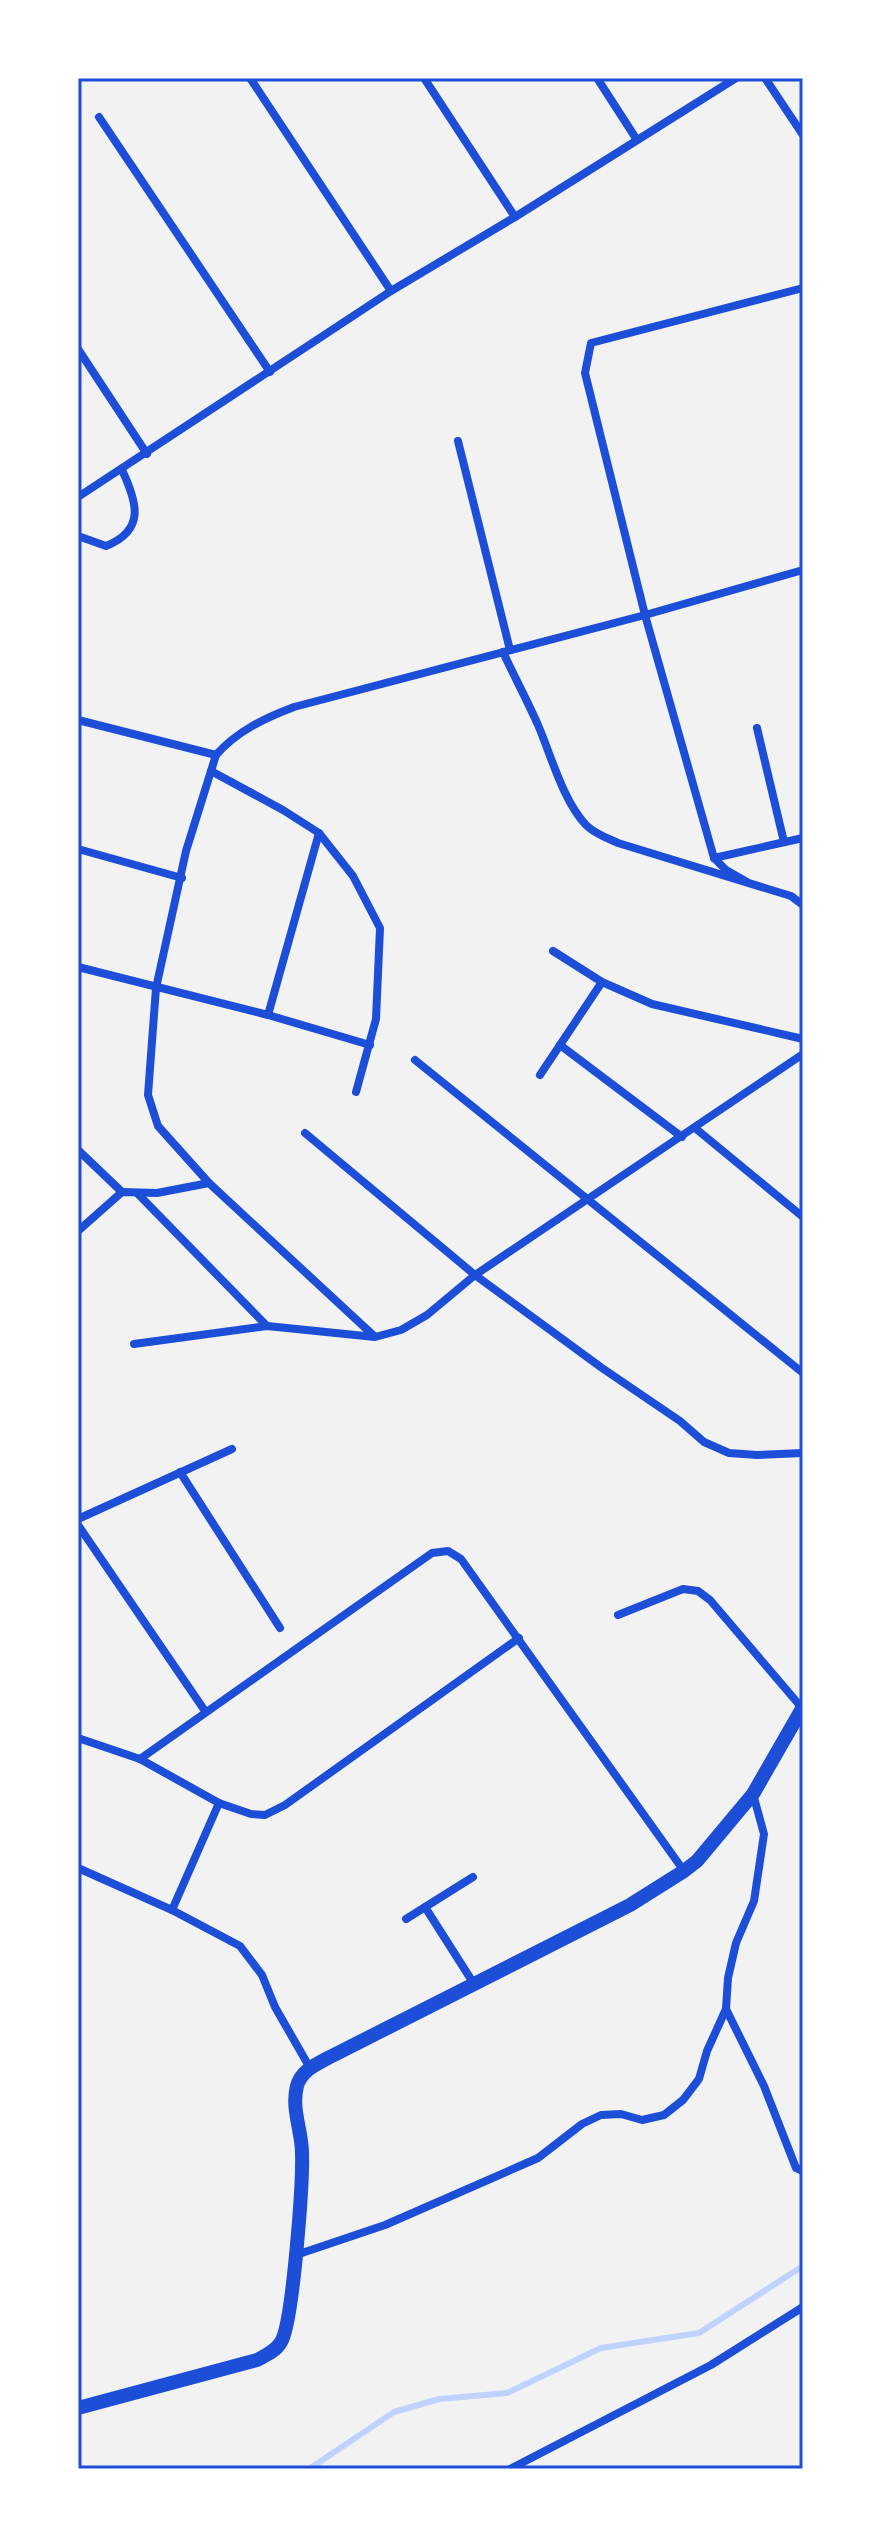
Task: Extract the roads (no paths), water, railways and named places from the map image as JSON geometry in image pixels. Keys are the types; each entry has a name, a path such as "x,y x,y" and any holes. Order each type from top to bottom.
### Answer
{"street":[{"path":"250,78 391,291"},
{"path":"424,78 515,217"},
{"path":"597,78 637,140"},
{"path":"78,497 391,291 736,78"},
{"path":"765,78 803,135"},
{"path":"99,117 270,372"},
{"path":"747,882 726,870 714,858 645,615 585,373 591,343 803,288"},
{"path":"78,349 147,454"},
{"path":"458,441 507,651 576,811 585,824 618,843 791,896 803,905"},
{"path":"78,536 106,546 121,540 132,527 135,497 122,470"},
{"path":"375,1337 209,1183 158,1126 148,1095 156,988 186,851 216,755 226,744 262,719 294,707 803,570"},
{"path":"78,720 216,755"},
{"path":"757,728 784,842"},
{"path":"211,771 319,833 353,876 380,928 376,1019 356,1092"},
{"path":"268,1015 319,833"},
{"path":"714,858 803,838"},
{"path":"78,849 182,878"},
{"path":"553,951 602,982 652,1004 803,1039"},
{"path":"78,967 268,1015 370,1045"},
{"path":"540,1075 602,982"},
{"path":"560,1045 682,1137"},
{"path":"134,1344 267,1326 375,1337 401,1330 427,1315 475,1275 803,1054"},
{"path":"415,1060 803,1373"},
{"path":"695,1128 803,1217"},
{"path":"305,1133 475,1275 680,1421 704,1442 729,1453 803,1453"},
{"path":"78,1150 122,1192 157,1193 209,1183"},
{"path":"78,1231 122,1192"},
{"path":"137,1193 267,1326"},
{"path":"78,1519 232,1449"},
{"path":"180,1472 280,1628"},
{"path":"78,1525 205,1711"},
{"path":"140,1759 432,1553 448,1551 461,1559 684,1871"},
{"path":"78,2408 257,2360 281,2342 286,2329 295,2255 302,2152 295,2112 297,2087 310,2068 630,1905 697,1861 753,1794 803,1708 710,1600 698,1591 683,1589 618,1615"},
{"path":"78,1738 140,1759 219,1803 251,1814 265,1815 285,1805 519,1638"},
{"path":"295,2255 385,2225 538,2158 582,2124 601,2115 621,2114 642,2120 664,2115 683,2100 699,2079 707,2051 726,2009 728,1978 736,1943 754,1901 764,1834 753,1794"},
{"path":"172,1910 219,1803"},
{"path":"78,1868 172,1910 240,1946 262,1975 275,2007 310,2068"},
{"path":"406,1919 473,1877"},
{"path":"425,1907 474,1984"},
{"path":"726,2009 754,2064 796,2168 803,2171"},
{"path":"510,2469 711,2365 803,2307"}],"waterway":[{"path":"309,2469 394,2412 439,2399 507,2393 601,2348 699,2333 803,2266"}]}
